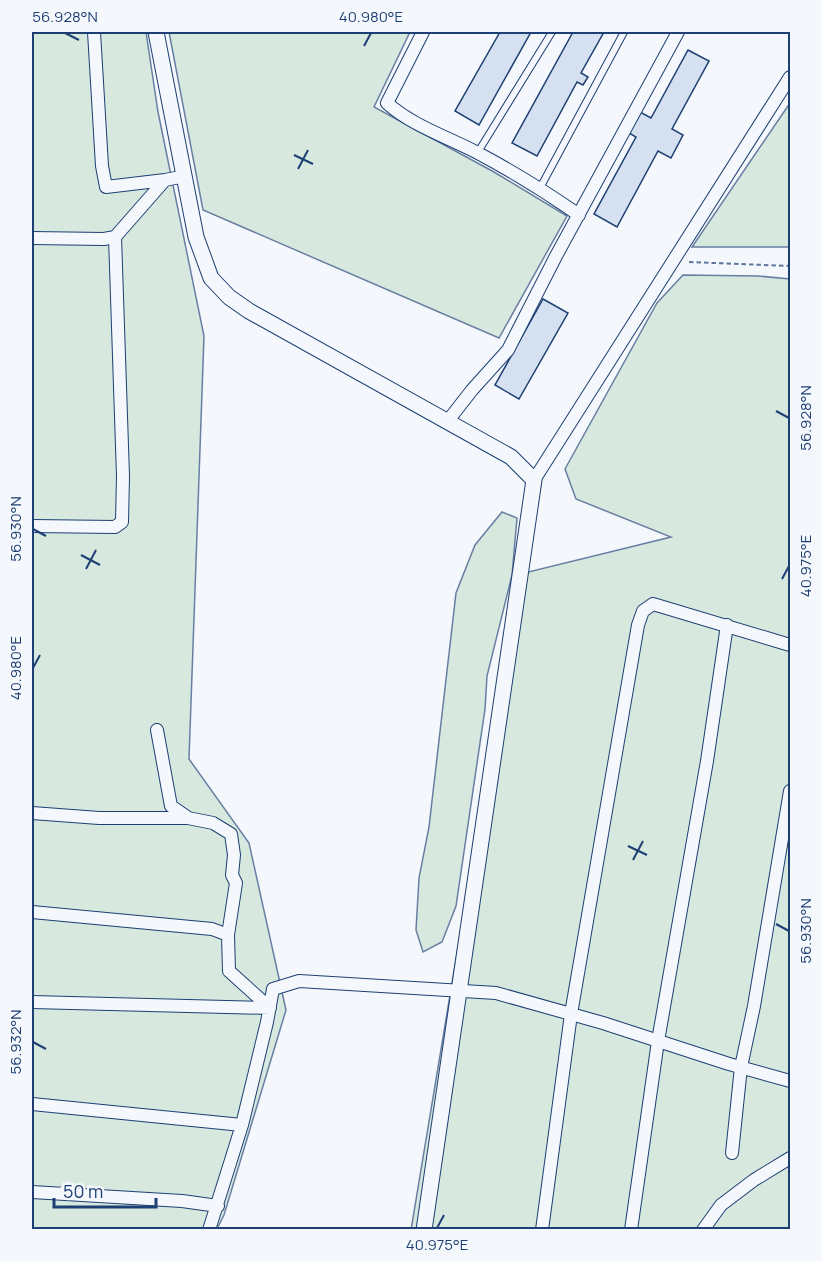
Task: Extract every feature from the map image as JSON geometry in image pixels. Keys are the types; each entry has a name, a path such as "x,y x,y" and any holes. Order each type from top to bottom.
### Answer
{"street":[{"path":"94,32 102,166 106,187 185,176"},
{"path":"156,32 196,237 211,279 249,312 511,457 534,480"},
{"path":"423,32 387,103 399,113 540,188 579,215"},
{"path":"447,422 508,350 678,32"},
{"path":"424,1230 534,480 790,77"},
{"path":"32,238 104,239 115,237 165,180"},
{"path":"32,526 115,527 122,522 123,476 115,237"},
{"path":"542,1230 570,1014 638,625 644,610 653,604 790,645"},
{"path":"631,1230 658,1041 707,761 727,625"},
{"path":"157,730 171,806 188,818"},
{"path":"732,1153 741,1067 758,983 790,791"},
{"path":"32,813 99,818 188,818 213,823 231,834 234,855 232,874 236,883 228,935 229,971 270,1008"},
{"path":"32,912 212,928 228,935"},
{"path":"208,1230 218,1206 242,1125 273,988 299,981 496,993 790,1081"},
{"path":"32,1002 270,1008"},
{"path":"32,1104 242,1125"},
{"path":"703,1230 722,1205 754,1180 790,1158"},
{"path":"32,1192 182,1200 218,1206"}],"lane":[{"path":"477,153 552,32"},
{"path":"540,188 624,32"}],"path":[{"path":"674,261 790,266"}],"shaded area":[{"path":"32,32 146,32 158,112 204,336 189,759 249,843 286,1010 224,1215 217,1229 32,1229"},
{"path":"169,32 410,32 374,107 494,172 567,216 499,338 203,210"},
{"path":"790,103 790,247 692,247"},
{"path":"683,275 758,276 790,279 790,1229 411,1230 520,574 671,537 576,499 565,469 657,303"},
{"path":"502,512 517,518 512,575 487,676 485,709 456,906 442,942 423,952 416,930 419,878 429,827 456,593 475,545"}],"building":[{"path":"500,32 531,32 479,125 455,111"},
{"path":"573,32 604,32 581,73 588,77 583,85 577,82 537,156 512,143"},
{"path":"688,50 709,61 672,129 683,135 671,158 658,151 617,227 594,214 636,137 629,133 640,112 651,118"},
{"path":"543,299 568,313 519,399 495,385"}]}
